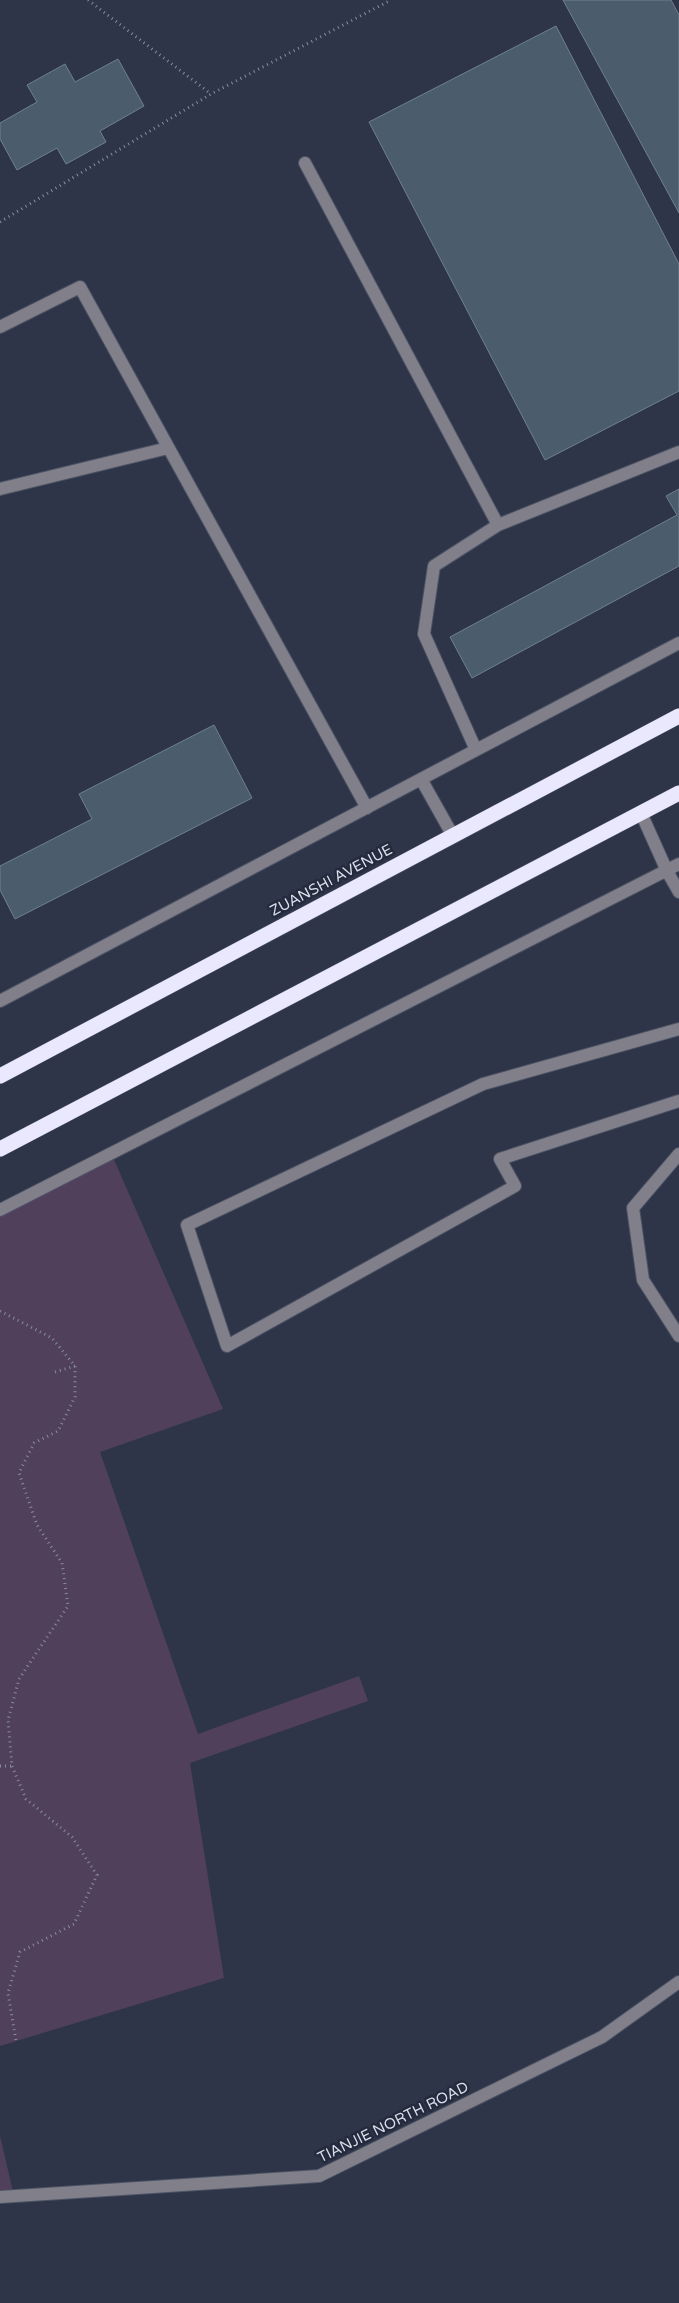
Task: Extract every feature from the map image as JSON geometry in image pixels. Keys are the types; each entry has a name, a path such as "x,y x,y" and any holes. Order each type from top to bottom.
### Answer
{"highway":[{"name":"ZUANSHI AVENUE","path":"0,1076 679,716"},
{"path":"0,1148 679,793"}],"street":[{"path":"306,163 498,525"},
{"path":"0,327 80,287 367,808"},
{"path":"0,489 168,448"},
{"path":"476,750 424,634 434,566 498,525 679,452"},
{"path":"1,1000 679,643"},
{"path":"421,779 453,836"},
{"path":"641,813 667,871 679,892"},
{"path":"0,1210 679,864"},
{"path":"679,1029 483,1084 187,1225 227,1346 515,1186 500,1159 679,1101"},
{"path":"679,1154 633,1208 643,1280 679,1336"},
{"path":"0,1216 31,1195"},
{"name":"TIANJIE NORTH ROAD","path":"0,2196 319,2176 602,2037 679,1982"}],"path":[{"path":"88,0 211,94"},
{"path":"0,222 211,94 392,0"},
{"path":"0,1311 52,1338 75,1366 75,1398 58,1431 34,1443 19,1473 37,1525 62,1563 68,1606 19,1679 8,1720 12,1766 26,1799 72,1837 97,1874 74,1924 20,1952 8,1993 16,2041"},
{"path":"56,1372 75,1366"},
{"path":"0,1766 12,1766"}],"shaded area":[{"path":"112,1155 223,1409 100,1452 198,1734 359,1676 368,1701 190,1763 224,1978 0,2046 0,1216"},
{"path":"0,2136 14,2196 0,2197"}],"building":[{"path":"563,0 671,0 679,15 679,213"},
{"path":"556,26 679,264 679,391 545,460 369,122"},
{"path":"118,59 144,106 100,131 106,142 66,164 57,148 17,170 0,139 0,123 37,102 27,85 65,64 75,82"},
{"path":"679,489 679,566 472,678 450,637 677,515 666,496"},
{"path":"214,725 252,798 15,919 0,890 0,866 92,819 79,794"}]}
